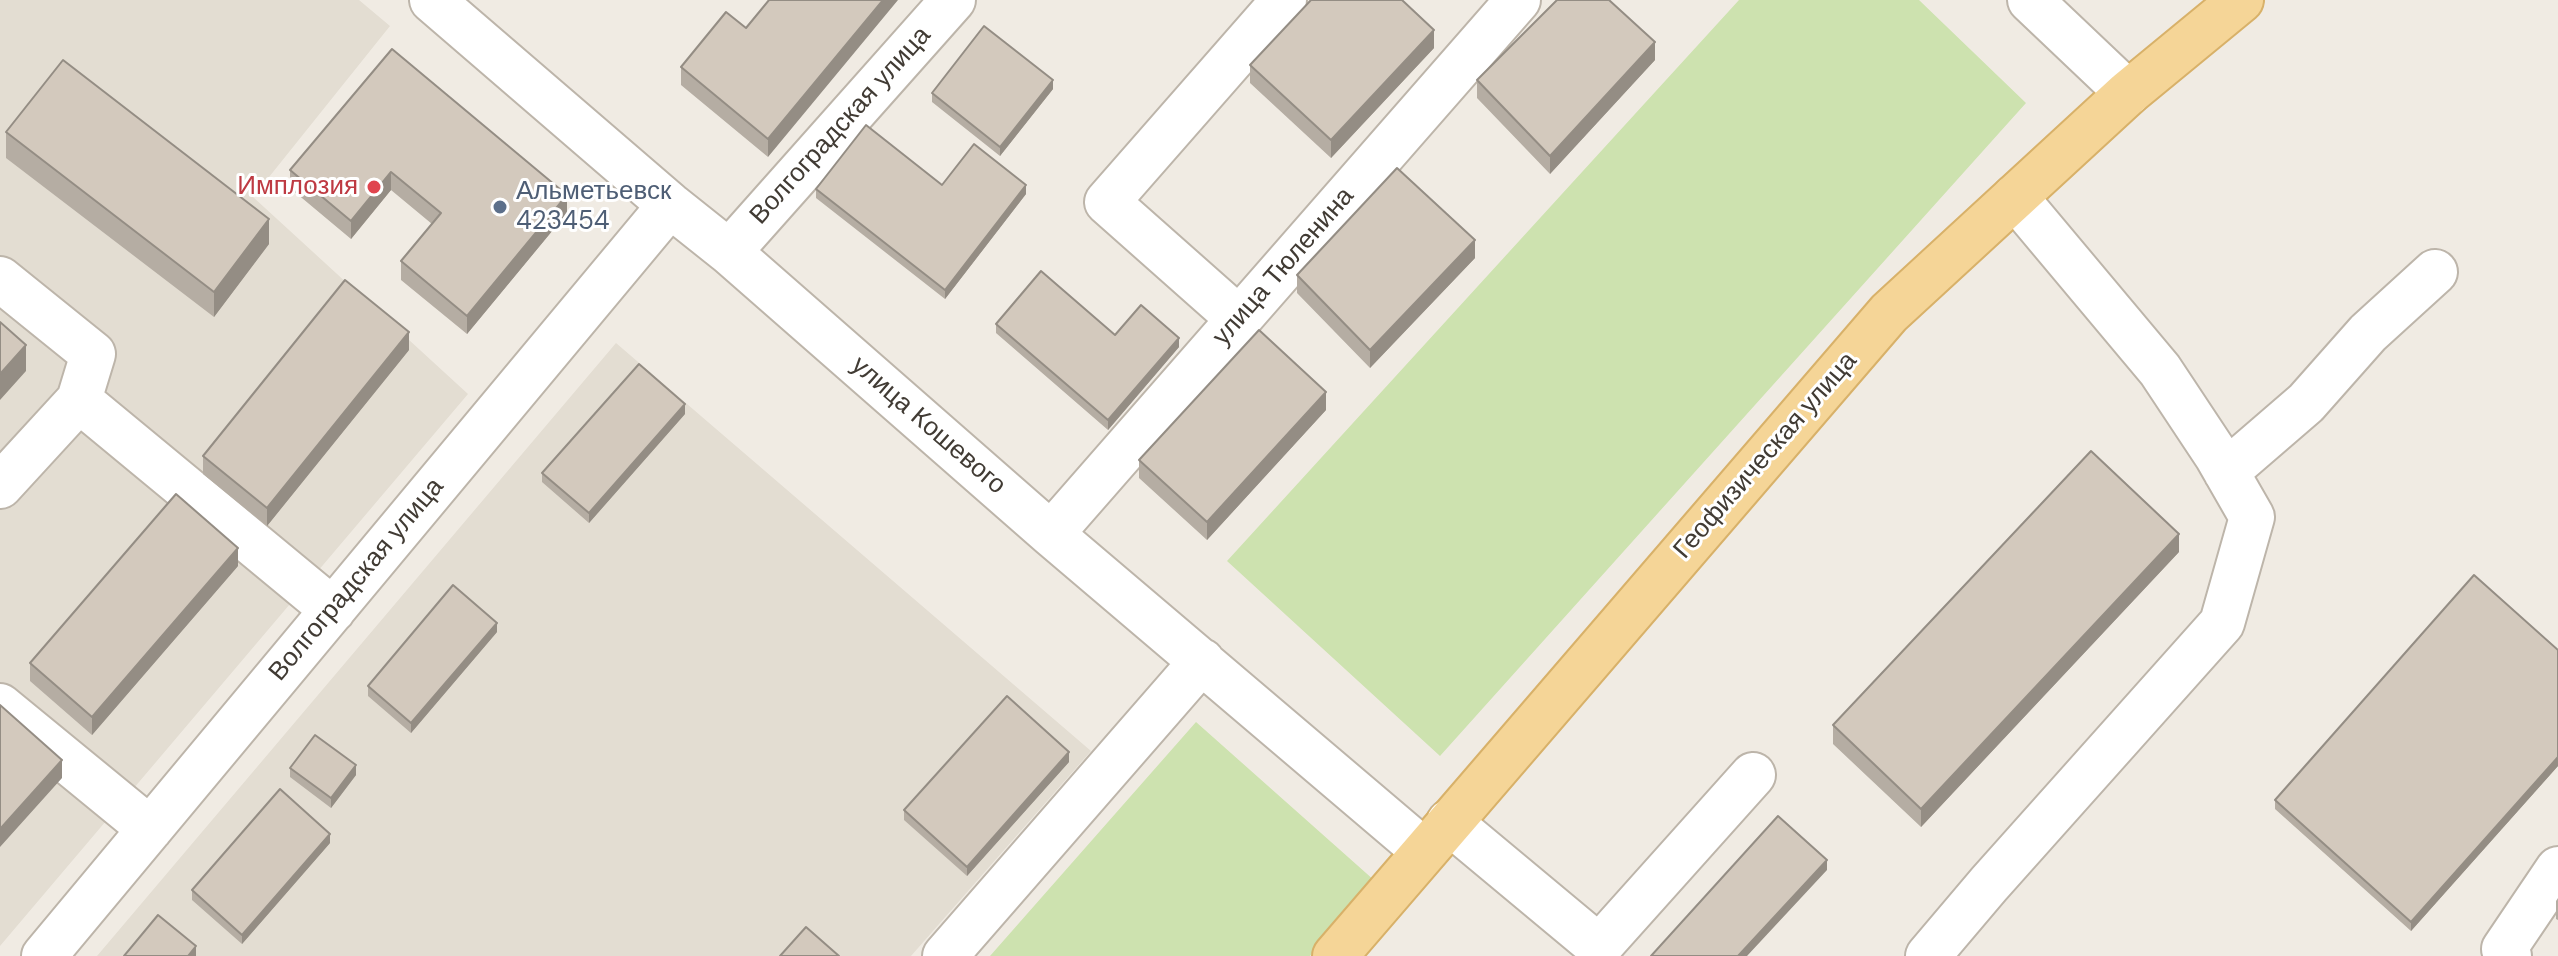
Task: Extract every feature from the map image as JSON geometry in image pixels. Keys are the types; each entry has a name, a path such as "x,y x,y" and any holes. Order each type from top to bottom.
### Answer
{"main road":[{"name":"Геофизическая улица","path":"1335,956 1889,313 2128,93 2241,0"}],"street":[{"name":"Волгоградская улица","path":"729,252 953,0"},
{"path":"1239,319 1107,202 1284,0"},
{"name":"улица Тюленина","path":"1051,534 1518,0"},
{"path":"2030,0 2128,93"},
{"name":"улица Кошевого","path":"439,2 670,205 729,252 1051,534 1202,661 1437,836 1599,947 1753,775"},
{"path":"1928,956 2222,623 2252,517 2160,370 2015,197"},
{"name":"Волгоградская улица","path":"44,956 670,205"},
{"path":"2226,472 2306,403 2368,333 2435,272"},
{"path":"0,279 93,354 79,400 0,486"},
{"path":"79,400 333,610"},
{"path":"945,956 1202,661"},
{"path":"0,706 150,829"},
{"path":"2509,956 2504,949 2558,869"}],"shaded area":[{"path":"0,0 359,0 390,26 253,197 468,394 0,946"},
{"path":"616,343 1091,751 911,956 97,956"}],"green space":[{"path":"1739,0 1919,0 2026,103 1440,756 1227,561"},
{"path":"1196,722 1375,881 1310,956 990,956"}],"building":[{"path":"769,0 883,0 768,139 681,67 726,12 746,28"},
{"path":"1311,0 1402,0 1434,30 1331,140 1250,65"},
{"path":"1557,0 1609,0 1655,42 1550,156 1477,80"},
{"path":"984,26 1053,80 1000,147 932,93"},
{"path":"392,49 567,195 467,316 401,261 441,213 391,172 351,221 290,170"},
{"path":"63,60 269,219 214,292 6,132"},
{"path":"866,125 942,185 974,144 1026,185 945,290 816,189"},
{"path":"1397,168 1475,240 1370,350 1297,275"},
{"path":"1041,271 1115,335 1141,305 1179,338 1108,420 996,324"},
{"path":"345,280 409,332 267,508 203,456"},
{"path":"0,322 26,345 0,374"},
{"path":"1259,330 1326,392 1207,522 1139,460"},
{"path":"639,364 685,404 589,513 542,473"},
{"path":"2091,451 2179,534 1921,809 1833,725"},
{"path":"176,494 238,548 92,717 30,663"},
{"path":"2474,575 2558,650 2558,757 2411,922 2275,800"},
{"path":"453,585 497,623 411,723 368,686"},
{"path":"1007,696 1069,752 967,867 904,810"},
{"path":"0,705 62,760 0,829"},
{"path":"315,735 356,765 331,798 290,768"},
{"path":"280,789 330,834 242,935 192,890"},
{"path":"1778,816 1827,860 1738,956 1651,956"},
{"path":"158,915 196,946 188,956 124,956"},
{"path":"806,927 839,956 780,956"}],"place":[{"name":"Имплозия","path":"374,187"},
{"name":"Альметьевск 423454","path":"500,207"}]}
